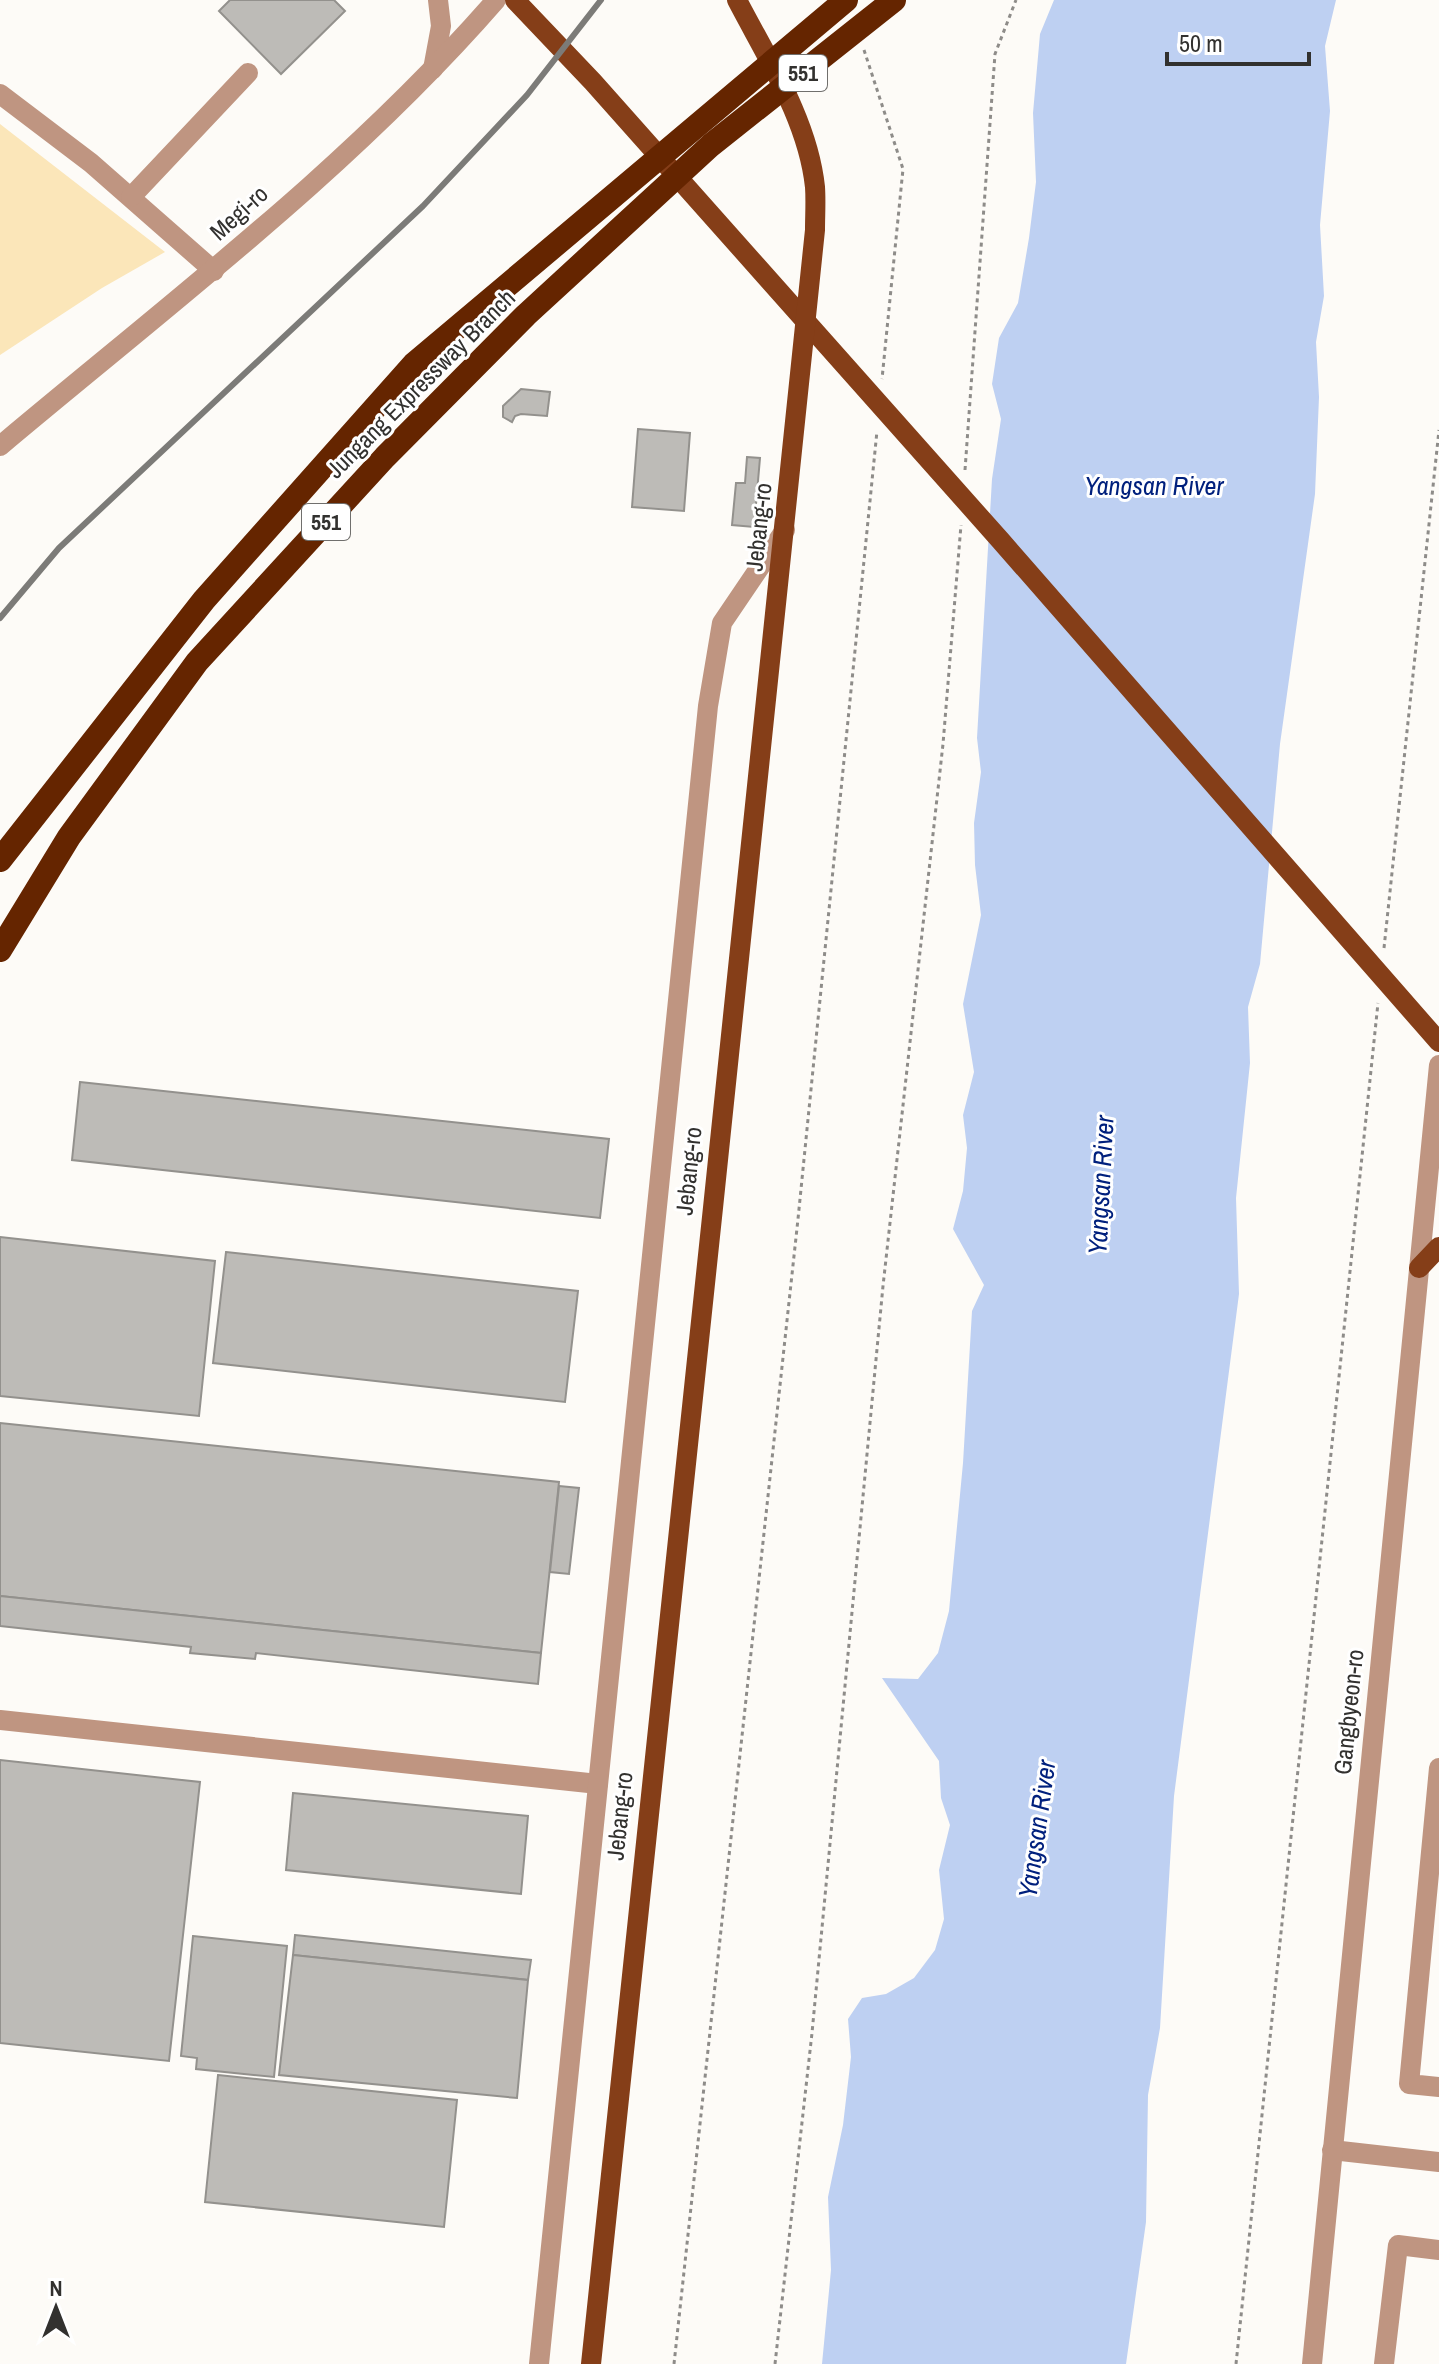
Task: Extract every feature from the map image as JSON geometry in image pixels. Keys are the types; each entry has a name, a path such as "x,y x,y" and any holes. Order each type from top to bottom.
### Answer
{"highway":[{"name":"Jungang Expressway Branch","path":"0,860 204,600 414,364 846,0"},
{"name":"Jungang Expressway Branch","path":"0,950 69,837 197,662 385,457 526,315 711,145 894,0"}],"main road":[{"path":"515,0 593,82 991,529 1439,1042"},
{"name":"Jebang-ro","path":"591,2364 643,1841 815,230 815,186 808,153 794,112 737,0"},
{"path":"1419,1268 1439,1247"}],"street":[{"path":"433,69 441,26 438,0"},
{"name":"Megi-ro","path":"0,446 214,271 374,127 496,0"},
{"path":"131,197 248,73"},
{"path":"0,94 91,163 214,271"},
{"path":"539,2364 708,706 722,623 785,530"},
{"name":"Gangbyeon-ro","path":"1312,2364 1439,1065"},
{"path":"0,1720 598,1784"},
{"path":"1439,1768 1429,1977 1409,2084 1439,2087"},
{"path":"1332,2150 1439,2162"},
{"path":"1384,2364 1398,2245 1439,2250"}],"path":[{"path":"965,479 995,54 1016,0"},
{"path":"863,48 903,169 881,392"},
{"path":"674,2364 798,1219 878,424"},
{"path":"1383,959 1439,430"},
{"path":"775,2364 813,2017 883,1286 943,744 961,526"},
{"path":"1236,2364 1379,990"}],"shaded area":[{"path":"0,124 165,252 102,288 0,355"}],"water":[{"name":"Yangsan River","path":"1054,0 1336,0 1325,46 1330,111 1320,225 1324,296 1316,342 1319,397 1315,494 1280,744 1260,964 1248,1007 1250,1063 1236,1198 1239,1294 1174,1796 1160,2028 1148,2095 1146,2222 1126,2364 822,2364 831,2270 828,2197 843,2125 851,2057 848,2019 862,1998 886,1994 914,1978 935,1950 944,1919 939,1870 950,1825 941,1798 939,1761 882,1678 918,1679 938,1653 949,1611 963,1463 972,1311 984,1285 953,1229 963,1191 967,1148 963,1115 974,1072 963,1004 981,915 974,823 981,772 977,738 992,479 1001,419 992,384 999,338 1018,303 1029,238 1036,182 1033,113 1040,34"}],"building":[{"path":"230,0 334,0 345,11 281,74 219,11"},
{"path":"521,389 550,392 547,416 521,414 515,416 512,422 503,417 503,406"},
{"path":"638,429 690,433 684,511 632,507"},
{"path":"747,457 760,458 754,527 732,525 736,483 745,483"},
{"path":"80,1082 609,1139 600,1218 72,1160"},
{"path":"0,1237 215,1261 199,1416 0,1396"},
{"path":"226,1252 578,1291 565,1402 213,1363"},
{"path":"0,1423 559,1482 541,1653 0,1596"},
{"path":"559,1486 579,1488 569,1574 550,1572"},
{"path":"0,1596 541,1653 538,1684 256,1653 255,1659 190,1653 191,1647 0,1626"},
{"path":"0,1760 200,1782 169,2061 0,2043"},
{"path":"293,1793 528,1816 521,1894 286,1870"},
{"path":"295,1935 531,1960 528,1980 293,1955"},
{"path":"193,1936 287,1946 274,2077 196,2069 197,2058 181,2056"},
{"path":"293,1955 528,1980 517,2098 279,2075"},
{"path":"218,2075 457,2100 444,2227 205,2202"}],"railway":[{"path":"0,618 59,548 423,206 527,95 601,0"}]}
